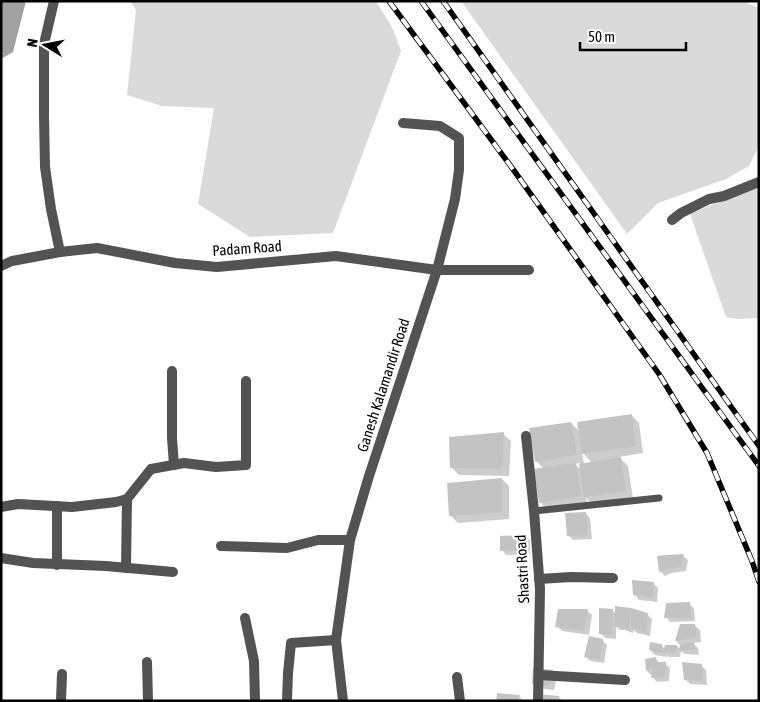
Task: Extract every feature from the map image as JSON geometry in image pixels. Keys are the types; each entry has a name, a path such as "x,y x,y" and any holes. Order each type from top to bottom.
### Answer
{"street":[{"path":"54,1 44,44 44,116 46,167 51,209 60,252"},
{"name":"Ganesh Kalamandir Road","path":"343,701 336,640 350,540 369,476 437,270 455,199 459,170 459,138 440,126 403,123"},
{"path":"672,220 681,213 709,200 742,190 759,182"},
{"name":"Padam Road","path":"1,266 12,261 60,252 97,248 175,263 216,267 336,256 437,270 529,270"},
{"path":"172,371 174,465"},
{"path":"1,507 18,504 72,507 116,502 127,499 151,469 184,463 216,467 246,465 246,381"},
{"name":"Shastri Road","path":"526,436 540,589 538,701"},
{"path":"126,568 127,499"},
{"path":"56,506 57,565"},
{"path":"221,546 287,548 318,540 350,540"},
{"path":"1,558 57,565 173,572"},
{"path":"539,579 571,577 613,578"},
{"path":"245,618 254,661 255,701"},
{"path":"287,701 291,643 336,640"},
{"path":"147,662 148,701"},
{"path":"61,701 62,674"},
{"path":"539,675 625,680"},
{"path":"457,677 460,701"}],"lane":[{"path":"534,511 659,498"}],"shaded area":[{"path":"1,1 26,1 13,52 1,59"},
{"path":"130,1 376,1 393,29 401,51 333,233 250,237 198,204 214,108 162,106 127,95 136,10"},
{"path":"461,1 742,1 759,8 759,146 749,166 726,179 658,203 627,234"},
{"path":"759,188 759,318 738,319 726,317 690,214"}],"building":[{"path":"632,414 636,446 582,454 577,422"},
{"path":"571,422 577,455 535,462 529,428"},
{"path":"504,432 502,469 450,468 449,437"},
{"path":"621,457 626,491 584,497 579,464"},
{"path":"576,463 581,496 539,503 534,469"},
{"path":"502,478 502,512 449,516 447,483"},
{"path":"586,512 588,535 567,536 565,513"},
{"path":"526,535 526,550 500,551 500,536"},
{"path":"684,554 682,567 659,572 657,556"},
{"path":"632,580 654,582 653,598 633,595"},
{"path":"690,602 691,617 664,618 666,603"},
{"path":"615,606 631,608 629,629 614,626"},
{"path":"599,608 613,609 612,635 599,634"},
{"path":"631,608 648,613 646,633 631,629"},
{"path":"558,609 588,609 584,631 555,627"},
{"path":"680,624 695,624 697,637 675,641"},
{"path":"589,636 603,639 600,659 584,657"},
{"path":"650,642 662,644 663,653 649,650"},
{"path":"694,642 695,650 679,650 680,644"},
{"path":"665,645 677,645 676,653 663,653"},
{"path":"656,657 657,662 666,662 664,677 651,678 653,667 646,671 645,659"},
{"path":"682,662 702,664 703,681 684,680"},
{"path":"533,668 553,670 550,686 532,684"},
{"path":"497,693 520,695 517,701 496,701"},
{"path":"535,694 560,696 553,701 535,701"}],"railway":[{"path":"389,1 515,172 659,374 707,453 759,582"},
{"path":"421,1 759,466"},
{"path":"443,1 759,446"}]}
